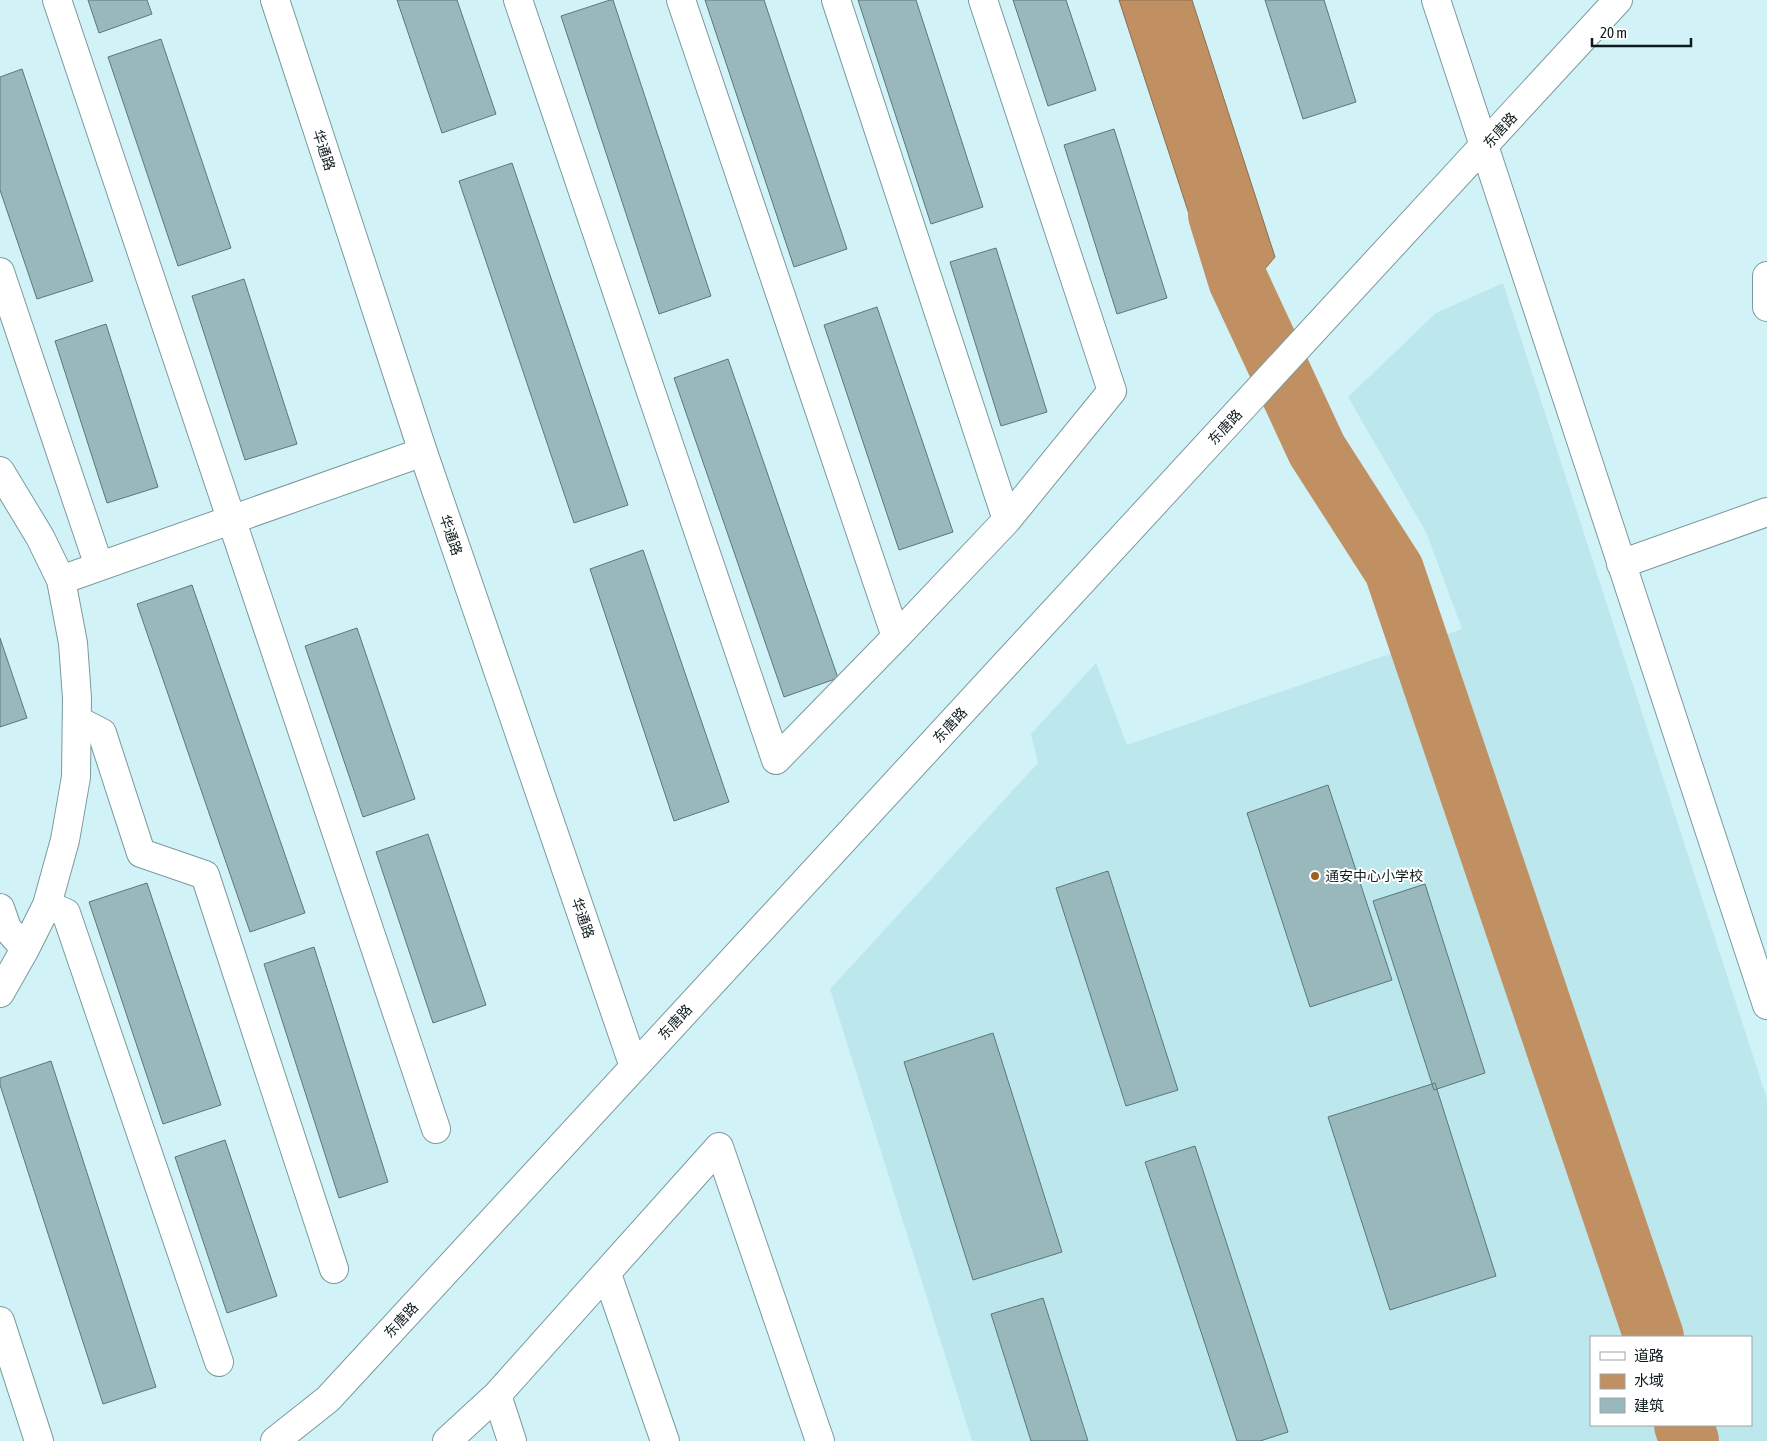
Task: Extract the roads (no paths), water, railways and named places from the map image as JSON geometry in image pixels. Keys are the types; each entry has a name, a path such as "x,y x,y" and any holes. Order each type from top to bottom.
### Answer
{"street":[{"path":"57,0 436,1129"},
{"name":"华通路","path":"275,0 423,452 634,1067"},
{"path":"518,0 776,760 1007,520 1112,390 983,0"},
{"path":"681,0 896,637"},
{"path":"836,0 1007,520"},
{"path":"1436,0 1767,1005"},
{"name":"东唐路","path":"274,1441 328,1399 1618,0"},
{"path":"0,272 99,566"},
{"path":"1767,276 1767,307"},
{"path":"61,580 423,452"},
{"path":"0,471 40,537 61,580 73,643 77,698 76,777 65,840 47,905 0,993"},
{"path":"1621,564 1767,512"},
{"path":"77,720 102,733 141,853 205,875 334,1269"},
{"path":"47,905 66,913 219,1362"},
{"path":"0,908 7,928 25,949"},
{"path":"447,1441 498,1395 720,1147 820,1441"},
{"path":"606,1274 665,1441"},
{"path":"0,1321 39,1441"},
{"path":"498,1395 512,1441"}],"water":[{"path":"1119,0 1192,0 1275,257 1223,318"}],"waterway":[{"path":"1218,215 1238,280 1317,450 1394,570 1654,1336"},
{"path":"1684,1426 1689,1441"}],"place":[{"name":"通安中心小学校","path":"1315,876"}]}
